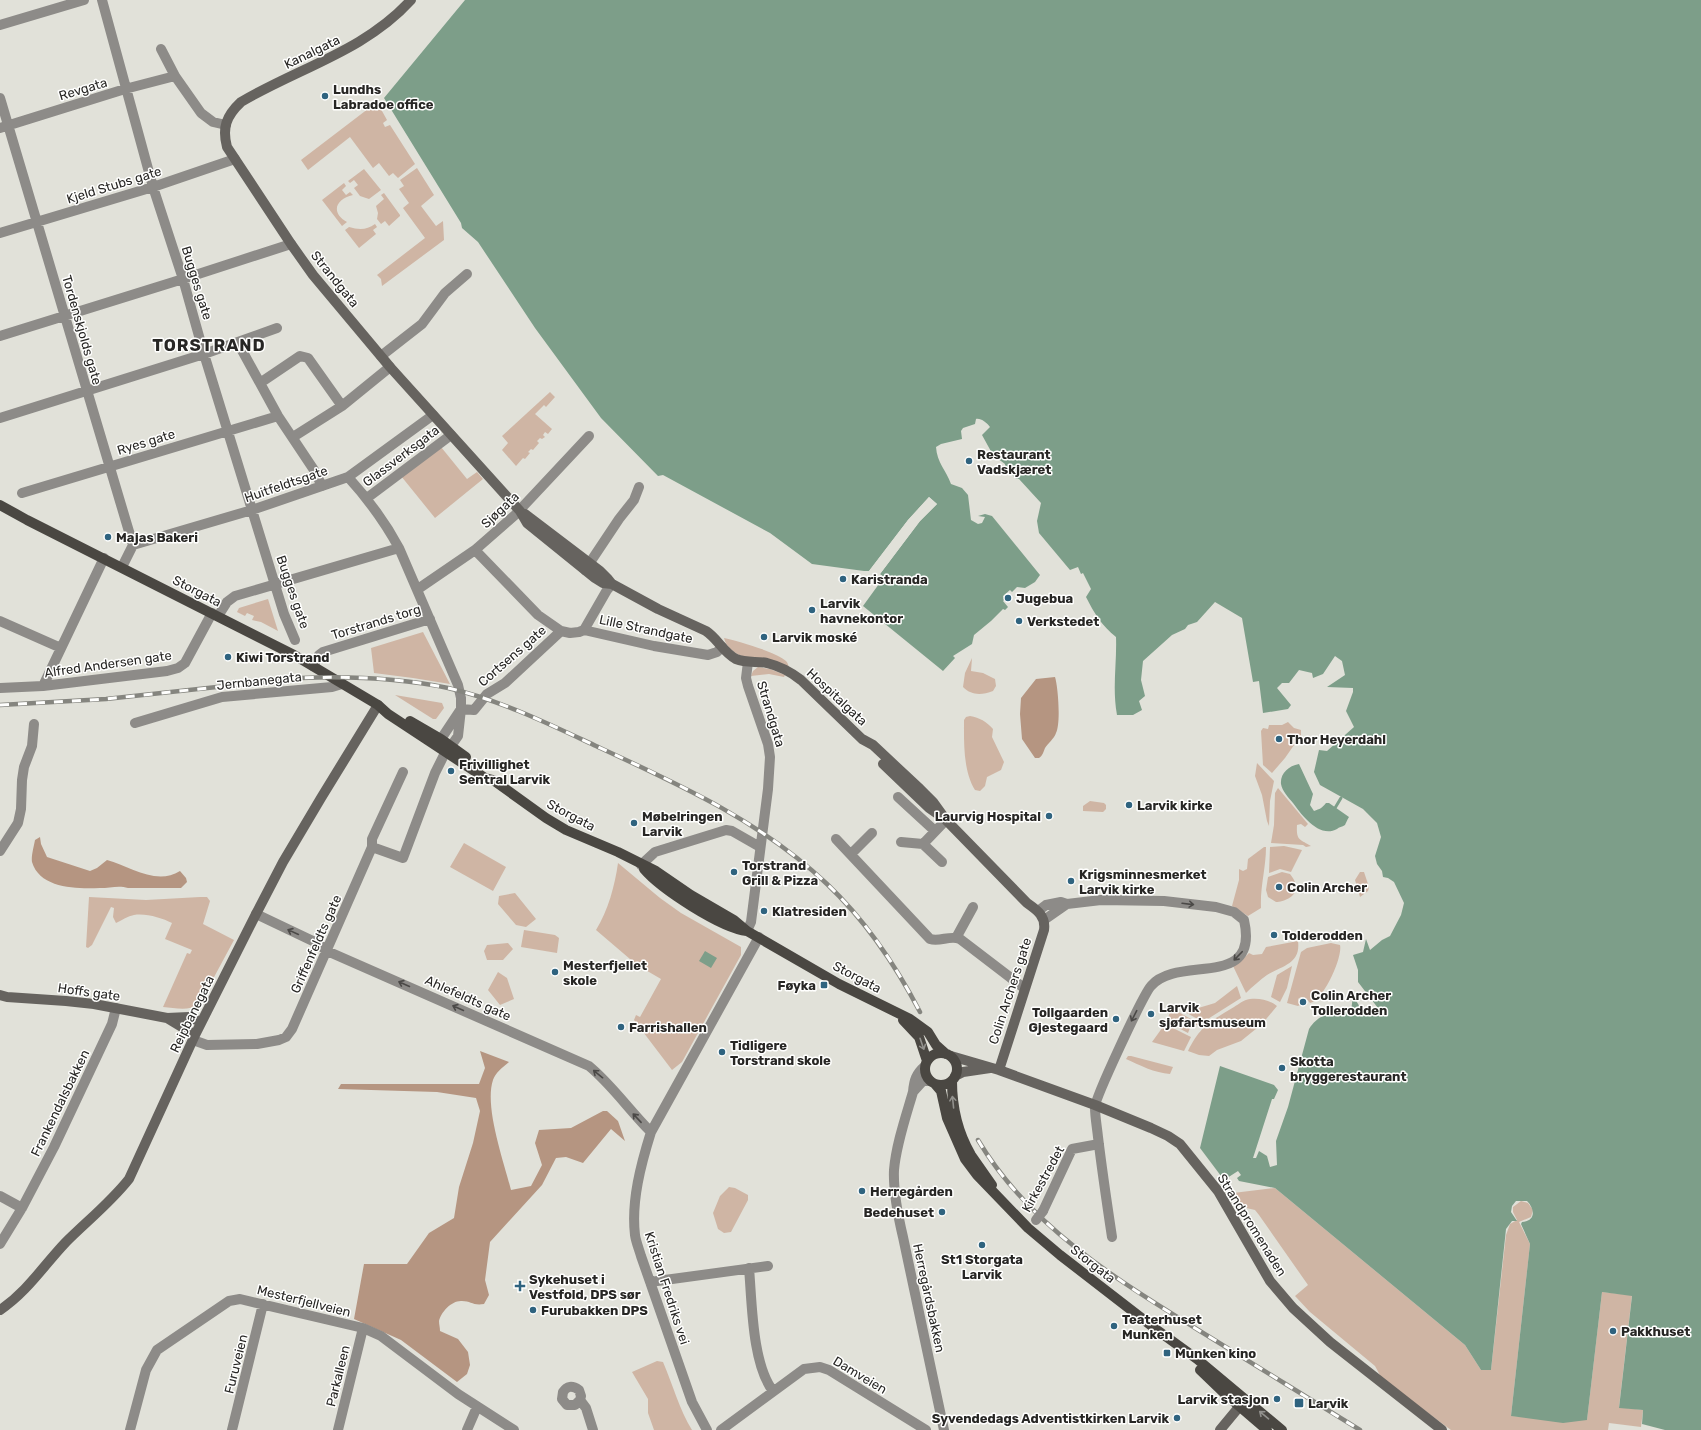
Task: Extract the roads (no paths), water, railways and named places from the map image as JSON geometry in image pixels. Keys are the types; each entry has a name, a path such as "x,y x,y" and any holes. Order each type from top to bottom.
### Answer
{"main road":[{"name":"Kanalgata","path":"226,124 228,116 241,102 362,41 384,25 411,0"},
{"name":"Strandgata","path":"226,124 225,133 227,148 313,275 390,367 520,511 527,523 587,567 603,583 612,584 658,609 706,631 714,636 722,648 737,659 748,662"},
{"name":"Storgata","path":"0,505 215,614 313,666 378,705 390,709 445,746 485,778 493,780 546,818 566,830 618,852 641,865 649,874 679,897 730,927 737,930 747,931 759,937 840,984 910,1019 928,1032 936,1045 948,1055"},
{"name":"Hospitalgata","path":"748,662 767,663 794,674 815,691 862,739 868,749 929,808 946,820 1027,903 1038,911 1044,920"},
{"name":"Reipbanegata","path":"0,1310 16,1298 31,1283 66,1243 115,1196 129,1179 201,1022 256,914 310,816 378,705"},
{"name":"Colin Archers gate","path":"995,1069 1044,930 1044,920"},
{"name":"Hoffs gate","path":"2,997 66,1001 116,1008 167,1018 189,1017 201,1022"},
{"name":"Storgata","path":"892,1010 919,1037 926,1063"},
{"name":"Hoffs gate","path":"167,1018 194,1038"},
{"path":"935,1054 948,1055 957,1065 953,1079 941,1085 933,1082 927,1076 926,1063 935,1054"},
{"name":"Strandpromenaden","path":"948,1055 995,1069 1095,1105 1168,1136 1180,1144 1218,1191 1270,1281 1293,1308 1330,1342 1442,1430"},
{"name":"Strandpromenaden","path":"953,1079 963,1072 995,1069"},
{"name":"Storgata","path":"953,1079 954,1117 960,1135 1000,1199"},
{"name":"Storgata","path":"933,1082 941,1091 948,1118 965,1159 976,1175 1028,1228 1060,1255 1174,1344 1242,1403 1267,1430"},
{"name":"Storgata","path":"1242,1403 1282,1430"},
{"path":"1220,1430 1242,1403"}],"street":[{"path":"0,25 84,0"},
{"name":"Bugges gate","path":"102,0 125,89 153,187 183,279 204,354 284,614 295,640"},
{"path":"161,49 175,76 201,113 213,122 226,124"},
{"name":"Revgata","path":"4,127 125,89 175,76"},
{"name":"Tordenskjolds gate","path":"0,98 4,127 37,222 133,545"},
{"name":"Kjeld Stubs gate","path":"0,233 153,187 235,159"},
{"path":"0,336 291,244"},
{"path":"381,356 422,324 445,293 467,274"},
{"path":"0,418 87,392 238,343 277,328"},
{"path":"238,343 278,416 322,486"},
{"path":"260,383 300,356 304,356 308,358 342,406"},
{"path":"292,437 342,406 390,367"},
{"name":"Ryes gate","path":"22,493 278,416"},
{"name":"Huitfeldtsgate","path":"133,545 252,510 348,477 433,416"},
{"name":"Glassverksgata","path":"367,498 451,435"},
{"name":"Sjøgata","path":"418,589 475,550 520,511 589,436"},
{"path":"348,477 367,498 387,527 399,548 430,619"},
{"path":"587,567 619,519 634,500 639,487"},
{"path":"122,567 133,545"},
{"name":"Alfred Andersen gate","path":"0,688 42,686 167,671 178,668 185,663 215,614 235,596 399,548"},
{"path":"475,550 538,615 561,631"},
{"path":"42,686 104,558"},
{"path":"584,630 612,584"},
{"name":"Torstrands torg","path":"313,666 319,655 323,652 430,619 461,698 458,736 445,746 403,858 372,847"},
{"path":"0,621 61,648"},
{"name":"Lille Strandgate","path":"561,631 570,633 584,630 654,646 708,655 717,652 722,648"},
{"name":"Cortsens gate","path":"461,709 474,710 487,694 505,683 561,631"},
{"name":"Strandgata","path":"747,931 751,922 768,789 770,757 768,744 746,678 748,662"},
{"name":"Jernbanegata","path":"135,723 222,697 332,687 342,684"},
{"path":"0,851 18,823 21,809 24,767 32,746 34,724"},
{"name":"Griffenfeldts gate","path":"194,1038 207,1045 257,1044 286,1037 292,1029 327,951 372,847 372,839 403,772"},
{"path":"898,797 935,832"},
{"path":"923,844 946,820"},
{"path":"641,865 655,852 726,830 732,831 760,847"},
{"path":"852,854 872,833"},
{"path":"836,838 930,939 956,938 1024,988"},
{"path":"901,842 923,844 942,862"},
{"path":"1038,911 1046,905 1060,902 1067,904 1101,900 1164,900 1216,907 1234,912 1244,920 1246,943 1240,957 1230,964 1166,975 1157,980 1148,990 1122,1042 1095,1105 1112,1237"},
{"path":"1044,920 1067,904"},
{"path":"956,938 973,906"},
{"name":"Ahlefeldts gate","path":"256,914 317,943 327,951 589,1066 604,1078 634,1115 651,1132"},
{"name":"Kristian Fredriks vei","path":"706,1430 692,1402 635,1237 635,1204 643,1158 651,1132 759,937"},
{"name":"Frankendalsbakken","path":"0,1244 22,1208 67,1122 112,1024 116,1008"},
{"name":"Herregårdsbakken","path":"926,1063 914,1079 913,1092 894,1170 897,1208 944,1430"},
{"path":"913,1092 923,1081 933,1082"},
{"name":"Kirkestredet","path":"1035,1221 1043,1211 1072,1149 1099,1144"},
{"path":"0,1196 22,1208"},
{"path":"650,1282 768,1266"},
{"path":"749,1268 756,1347 766,1382 773,1391"},
{"name":"Mesterfjellveien","path":"130,1430 146,1370 157,1350 229,1301 240,1299 363,1328 381,1336 477,1407 514,1430"},
{"name":"Furuveien","path":"232,1430 263,1304"},
{"name":"Parkalleen","path":"338,1430 363,1328"},
{"name":"Damveien","path":"721,1430 804,1369 820,1367 829,1370 926,1430"},
{"path":"580,1400 586,1408 593,1430"},
{"path":"467,1430 477,1407"}],"waterway":[{"path":"1335,808 1341,798"}],"railway":[{"path":"0,705 106,699 320,677 375,678 411,682 448,688 486,699 542,721 688,790 718,806 775,841 827,884 867,928 890,960 920,1012"},
{"path":"978,1140 1000,1172 1024,1201 1051,1227 1081,1252 1143,1296 1360,1430"}],"place":[{"name":"Lundhs Labradoe office","path":"325,96"},
{"name":"Restaurant Vadskjæret","path":"969,461"},
{"name":"Majas Bakeri","path":"108,537"},
{"name":"Karistranda","path":"843,579"},
{"name":"Jugebua","path":"1008,598"},
{"name":"Larvik havnekontor","path":"812,610"},
{"name":"Verkstedet","path":"1019,621"},
{"name":"Larvik moské","path":"764,637"},
{"name":"Kiwi Torstrand","path":"228,657"},
{"name":"Thor Heyerdahl","path":"1279,739"},
{"name":"Frivillighet Sentral Larvik","path":"451,771"},
{"name":"Larvik kirke","path":"1129,805"},
{"name":"Laurvig Hospital","path":"1049,816"},
{"name":"Møbelringen Larvik","path":"634,823"},
{"name":"Torstrand Grill & Pizza","path":"734,872"},
{"name":"Krigsminnesmerket Larvik kirke","path":"1071,881"},
{"name":"Colin Archer","path":"1279,887"},
{"name":"Klatresiden","path":"764,911"},
{"name":"Tolderodden","path":"1274,935"},
{"name":"Mesterfjellet skole","path":"555,972"},
{"name":"Føyka","path":"824,985"},
{"name":"Colin Archer Tollerodden","path":"1303,1002"},
{"name":"Larvik sjøfartsmuseum","path":"1151,1014"},
{"name":"Tollgaarden Gjestegaard","path":"1116,1019"},
{"name":"Farrishallen","path":"621,1027"},
{"name":"Tidligere Torstrand skole","path":"722,1052"},
{"name":"Skotta bryggerestaurant","path":"1282,1068"},
{"name":"Herregården","path":"862,1191"},
{"name":"Bedehuset","path":"942,1212"},
{"name":"St1 Storgata Larvik","path":"982,1245"},
{"name":"Sykehuset i Vestfold, DPS sør","path":"520,1286"},
{"name":"Furubakken DPS","path":"533,1310"},
{"name":"Teaterhuset Munken","path":"1114,1326"},
{"name":"Pakkhuset","path":"1613,1331"},
{"name":"Munken kino","path":"1167,1353"},
{"name":"Larvik stasjon","path":"1277,1399"},
{"name":"Larvik","path":"1299,1403"},
{"name":"Syvendedags Adventistkirken Larvik","path":"1177,1418"}],"district":[{"name":"TORSTRAND","path":"209,345"}]}
